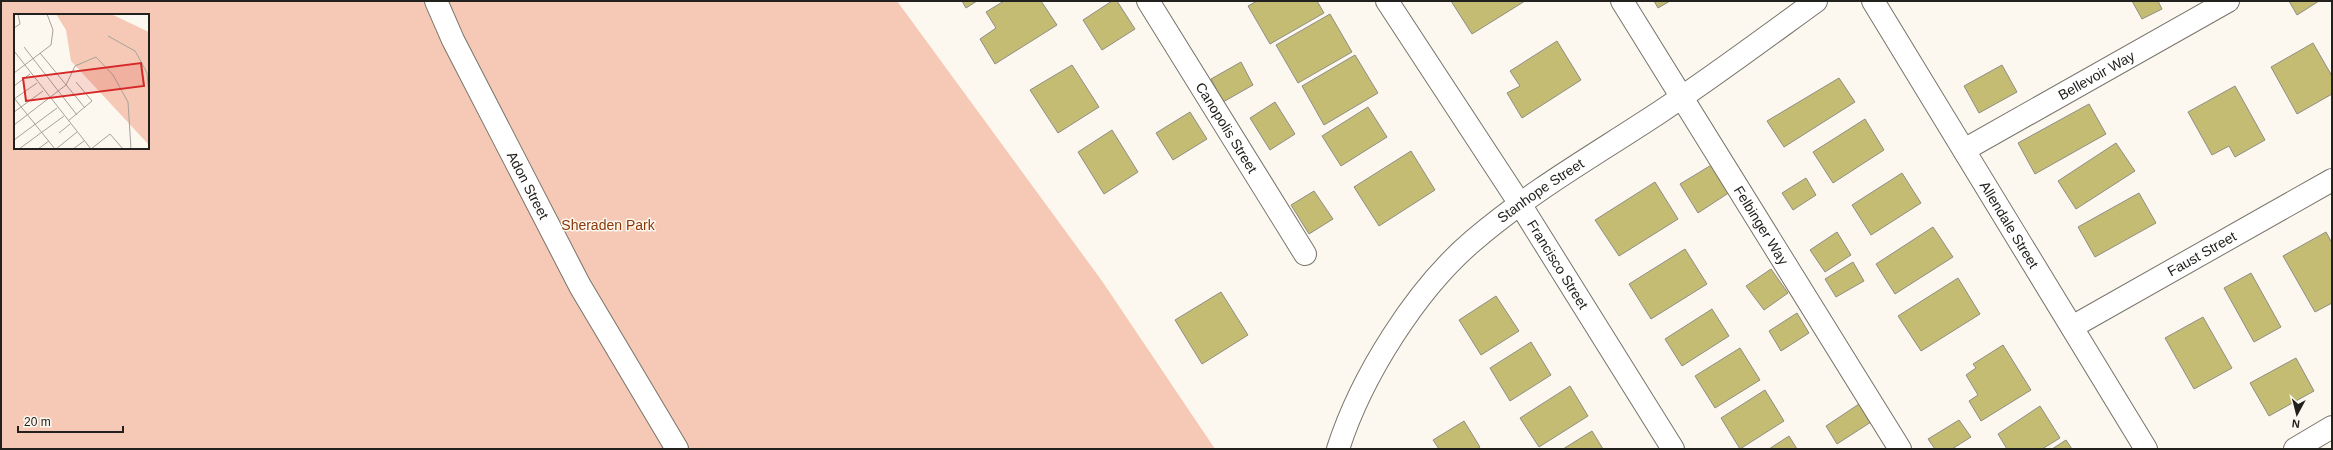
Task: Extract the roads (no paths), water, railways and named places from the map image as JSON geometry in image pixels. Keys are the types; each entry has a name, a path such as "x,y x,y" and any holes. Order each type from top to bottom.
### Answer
{"street":[{"name":"Adon Street","path":"436,1 453,40 580,286 677,449"},
{"name":"Canopolis Street","path":"1148,1 1305,254"},
{"name":"Francisco Street","path":"1387,1 1520,204 1673,449"},
{"name":"Felbinger Way","path":"1622,1 1683,97 1900,449"},
{"name":"Stanhope Street","path":"1338,449 1363,386 1395,334 1432,281 1474,240 1520,204 1683,97 1816,1"},
{"name":"Allendale Street","path":"1873,1 2146,449"},
{"name":"Bellevoir Way","path":"1964,150 2228,1"},
{"name":"Faust Street","path":"2072,327 2332,180"},
{"path":"2294,449 2332,427"}],"park label":[{"name":"Sheraden Park","path":"608,225"}]}
